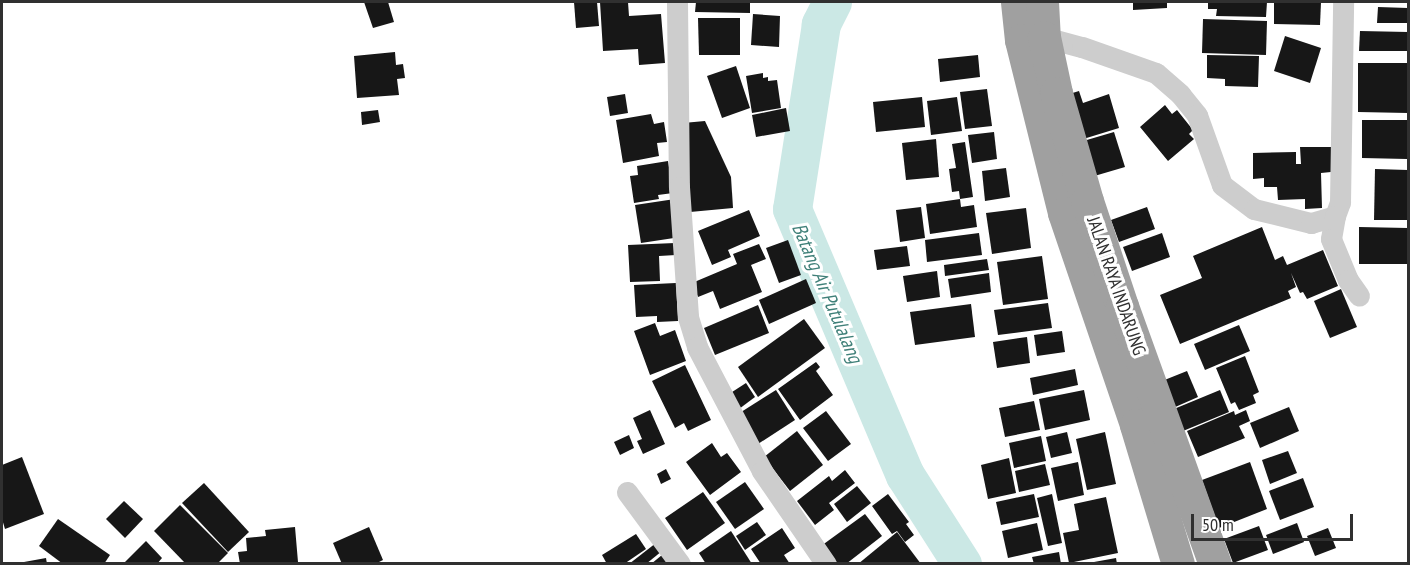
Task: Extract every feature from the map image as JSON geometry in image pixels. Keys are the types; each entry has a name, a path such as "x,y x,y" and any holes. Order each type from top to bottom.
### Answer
{"highway":[{"name":"JALAN RAYA INDARUNG","path":"1017,2 1033,39 1064,213 1110,310 1215,564"},
{"name":"JALAN RAYA INDARUNG","path":"1033,39 1042,2"},
{"name":"JALAN RAYA INDARUNG","path":"1110,310 1178,564"}],"street":[{"path":"677,2 679,187 688,317 697,347 762,471 826,564"},
{"path":"1343,2 1340,202 1331,239 1348,280 1359,296"},
{"path":"1033,39 1111,56 1156,73 1180,94 1197,115 1222,185 1254,209 1311,223 1335,216"},
{"path":"627,492 680,564"}],"building":[{"path":"364,2 388,2 394,22 373,28"},
{"path":"574,2 597,2 599,26 576,28"},
{"path":"600,2 628,2 629,16 661,14 665,63 639,65 638,49 603,51"},
{"path":"696,2 750,2 750,13 695,12"},
{"path":"1133,2 1167,2 1167,8 1133,10"},
{"path":"1208,2 1267,2 1266,17 1216,16 1217,9 1208,9"},
{"path":"1274,2 1321,2 1320,25 1274,24"},
{"path":"1378,7 1408,8 1408,23 1377,23"},
{"path":"753,14 780,16 779,47 751,45"},
{"path":"698,18 740,18 740,55 699,55"},
{"path":"1203,19 1267,21 1266,55 1202,53"},
{"path":"1360,31 1408,32 1408,51 1359,51"},
{"path":"1285,36 1321,48 1310,83 1274,71"},
{"path":"395,52 396,65 403,64 405,78 397,79 399,95 357,98 354,56"},
{"path":"978,55 980,77 940,82 938,59"},
{"path":"1207,55 1259,56 1258,87 1225,86 1225,79 1207,78"},
{"path":"1358,63 1408,63 1408,113 1358,112"},
{"path":"736,66 750,108 722,118 707,76"},
{"path":"763,73 763,78 768,77 768,81 777,80 781,108 752,113 746,76"},
{"path":"987,89 992,126 965,129 960,92"},
{"path":"1079,91 1083,103 1109,94 1119,128 1080,140 1066,95"},
{"path":"625,94 628,113 610,116 607,97"},
{"path":"922,97 925,127 876,132 873,102"},
{"path":"957,97 962,131 931,135 927,101"},
{"path":"1165,105 1172,114 1177,110 1193,130 1189,134 1194,139 1168,161 1140,127"},
{"path":"786,108 790,131 756,137 752,115"},
{"path":"378,110 380,122 362,125 361,112"},
{"path":"651,114 654,124 664,122 667,142 657,143 659,156 623,163 616,120"},
{"path":"1362,120 1407,120 1407,159 1362,158"},
{"path":"705,121 731,177 733,208 690,212 683,123"},
{"path":"994,132 997,159 972,163 968,135"},
{"path":"1114,132 1125,167 1091,177 1080,142"},
{"path":"936,139 939,177 906,180 902,143"},
{"path":"965,142 973,197 960,199 959,191 952,192 949,169 956,168 952,144"},
{"path":"1300,147 1331,147 1331,172 1321,173 1322,208 1305,209 1305,199 1278,200 1277,187 1264,187 1264,178 1253,179 1253,153 1296,152 1296,164 1301,164"},
{"path":"668,161 673,193 658,195 659,199 634,203 630,176 638,175 637,166"},
{"path":"1006,168 1010,197 985,201 982,171"},
{"path":"1375,169 1408,170 1408,220 1374,220"},
{"path":"675,199 674,238 641,243 635,205"},
{"path":"960,199 961,207 974,205 977,227 930,234 926,204"},
{"path":"921,207 925,238 900,242 896,210"},
{"path":"1147,207 1155,229 1119,242 1111,220"},
{"path":"1026,208 1031,248 992,254 986,213"},
{"path":"749,210 760,236 728,250 731,257 712,265 698,231"},
{"path":"1262,227 1275,260 1283,256 1287,265 1323,250 1338,286 1307,299 1303,292 1300,293 1291,273 1296,287 1288,291 1291,298 1180,344 1160,295 1202,278 1193,256"},
{"path":"1359,227 1408,228 1408,264 1359,264"},
{"path":"979,233 982,255 927,262 925,240"},
{"path":"1162,233 1170,257 1132,271 1123,247"},
{"path":"788,240 801,275 779,283 766,248"},
{"path":"675,243 676,255 659,256 660,281 630,282 628,245"},
{"path":"759,244 766,259 751,265 762,292 720,309 713,291 698,297 692,283 737,264 733,254"},
{"path":"907,246 910,266 877,270 874,250"},
{"path":"1042,256 1048,299 1003,305 997,262"},
{"path":"987,259 989,270 945,276 944,265"},
{"path":"937,271 940,297 907,302 903,276"},
{"path":"989,273 991,292 951,298 948,279"},
{"path":"806,279 816,303 769,324 759,300"},
{"path":"676,283 678,321 657,322 657,316 636,317 634,285"},
{"path":"1341,289 1357,327 1330,338 1314,301"},
{"path":"1048,303 1052,328 998,335 994,310"},
{"path":"971,304 975,337 915,345 910,312"},
{"path":"758,305 769,333 715,355 704,328"},
{"path":"804,319 825,348 758,397 738,367"},
{"path":"655,323 660,336 675,330 686,361 650,375 634,331"},
{"path":"1239,325 1250,351 1205,370 1194,344"},
{"path":"1062,331 1065,352 1037,356 1034,335"},
{"path":"1027,337 1030,363 997,368 993,342"},
{"path":"1245,356 1259,392 1253,395 1256,403 1239,410 1235,402 1231,404 1216,368"},
{"path":"816,362 820,367 816,371 833,395 800,420 778,389"},
{"path":"685,365 711,420 688,431 684,423 675,428 652,381"},
{"path":"1075,369 1078,385 1033,395 1030,378"},
{"path":"1187,371 1198,397 1173,408 1162,381"},
{"path":"746,383 755,397 739,409 729,394"},
{"path":"776,390 795,420 758,444 738,414"},
{"path":"1084,390 1090,420 1045,430 1039,399"},
{"path":"1220,390 1229,412 1183,431 1174,409"},
{"path":"1034,401 1040,430 1005,437 999,408"},
{"path":"1289,407 1299,431 1260,448 1250,423"},
{"path":"650,410 665,444 643,454 637,441 642,439 633,418"},
{"path":"1246,410 1250,421 1239,426 1245,438 1198,457 1187,431 1234,411 1235,415"},
{"path":"826,411 851,444 828,461 803,428"},
{"path":"797,431 823,465 790,491 764,457"},
{"path":"1067,432 1072,453 1051,458 1046,437"},
{"path":"1105,432 1116,484 1087,490 1076,439"},
{"path":"629,435 634,448 620,455 614,442"},
{"path":"1041,436 1046,461 1014,468 1009,443"},
{"path":"712,443 721,457 727,453 741,472 710,495 686,462"},
{"path":"1288,451 1297,473 1270,484 1262,460"},
{"path":"22,457 44,514 5,529 2,519 2,465"},
{"path":"1009,458 1016,493 988,499 981,465"},
{"path":"1078,462 1084,495 1058,501 1051,468"},
{"path":"1250,462 1267,509 1219,528 1202,480"},
{"path":"1045,464 1050,485 1019,492 1015,471"},
{"path":"666,469 671,479 661,484 657,474"},
{"path":"845,470 855,483 829,503 834,510 815,525 797,501 829,476 832,481"},
{"path":"1303,478 1314,507 1280,520 1269,491"},
{"path":"745,482 764,509 735,529 716,502"},
{"path":"204,483 249,532 228,552 182,503"},
{"path":"857,486 871,503 847,522 834,504"},
{"path":"703,492 725,523 687,550 665,518"},
{"path":"888,494 909,522 906,524 914,535 905,542 897,531 892,534 872,506"},
{"path":"1034,494 1039,517 1001,525 996,502"},
{"path":"1052,494 1062,543 1048,546 1037,498"},
{"path":"1106,497 1118,553 1069,563 1063,533 1079,530 1074,504"},
{"path":"124,501 143,519 125,538 106,519"},
{"path":"180,505 228,553 217,564 186,564 154,531"},
{"path":"865,514 882,536 846,564 834,564 821,546"},
{"path":"58,519 110,555 104,564 63,564 39,546"},
{"path":"757,522 766,535 745,550 736,536"},
{"path":"1037,523 1043,550 1008,558 1002,531"},
{"path":"1297,523 1304,542 1273,554 1266,535"},
{"path":"1259,526 1268,550 1233,563 1224,539"},
{"path":"295,527 298,562 240,564 238,552 247,551 246,538 266,536 265,530"},
{"path":"369,527 383,560 375,564 342,564 333,543"},
{"path":"782,528 795,548 784,555 790,564 761,564 751,549"},
{"path":"1328,528 1336,548 1315,556 1307,536"},
{"path":"731,531 752,564 706,564 699,553"},
{"path":"897,532 921,564 858,564"},
{"path":"636,534 646,549 624,564 607,564 602,555"},
{"path":"146,541 162,558 157,564 123,564"},
{"path":"656,543 662,551 646,564 629,564"},
{"path":"1059,552 1061,564 1034,564 1032,557"},
{"path":"662,555 668,564 651,564"},
{"path":"46,558 47,564 25,564 24,562"},
{"path":"1116,558 1117,564 1094,564 1094,562"}],"waterway":[{"name":"Batang Air Putulalang","path":"832,2 821,24 792,209 905,475 962,564"}]}
